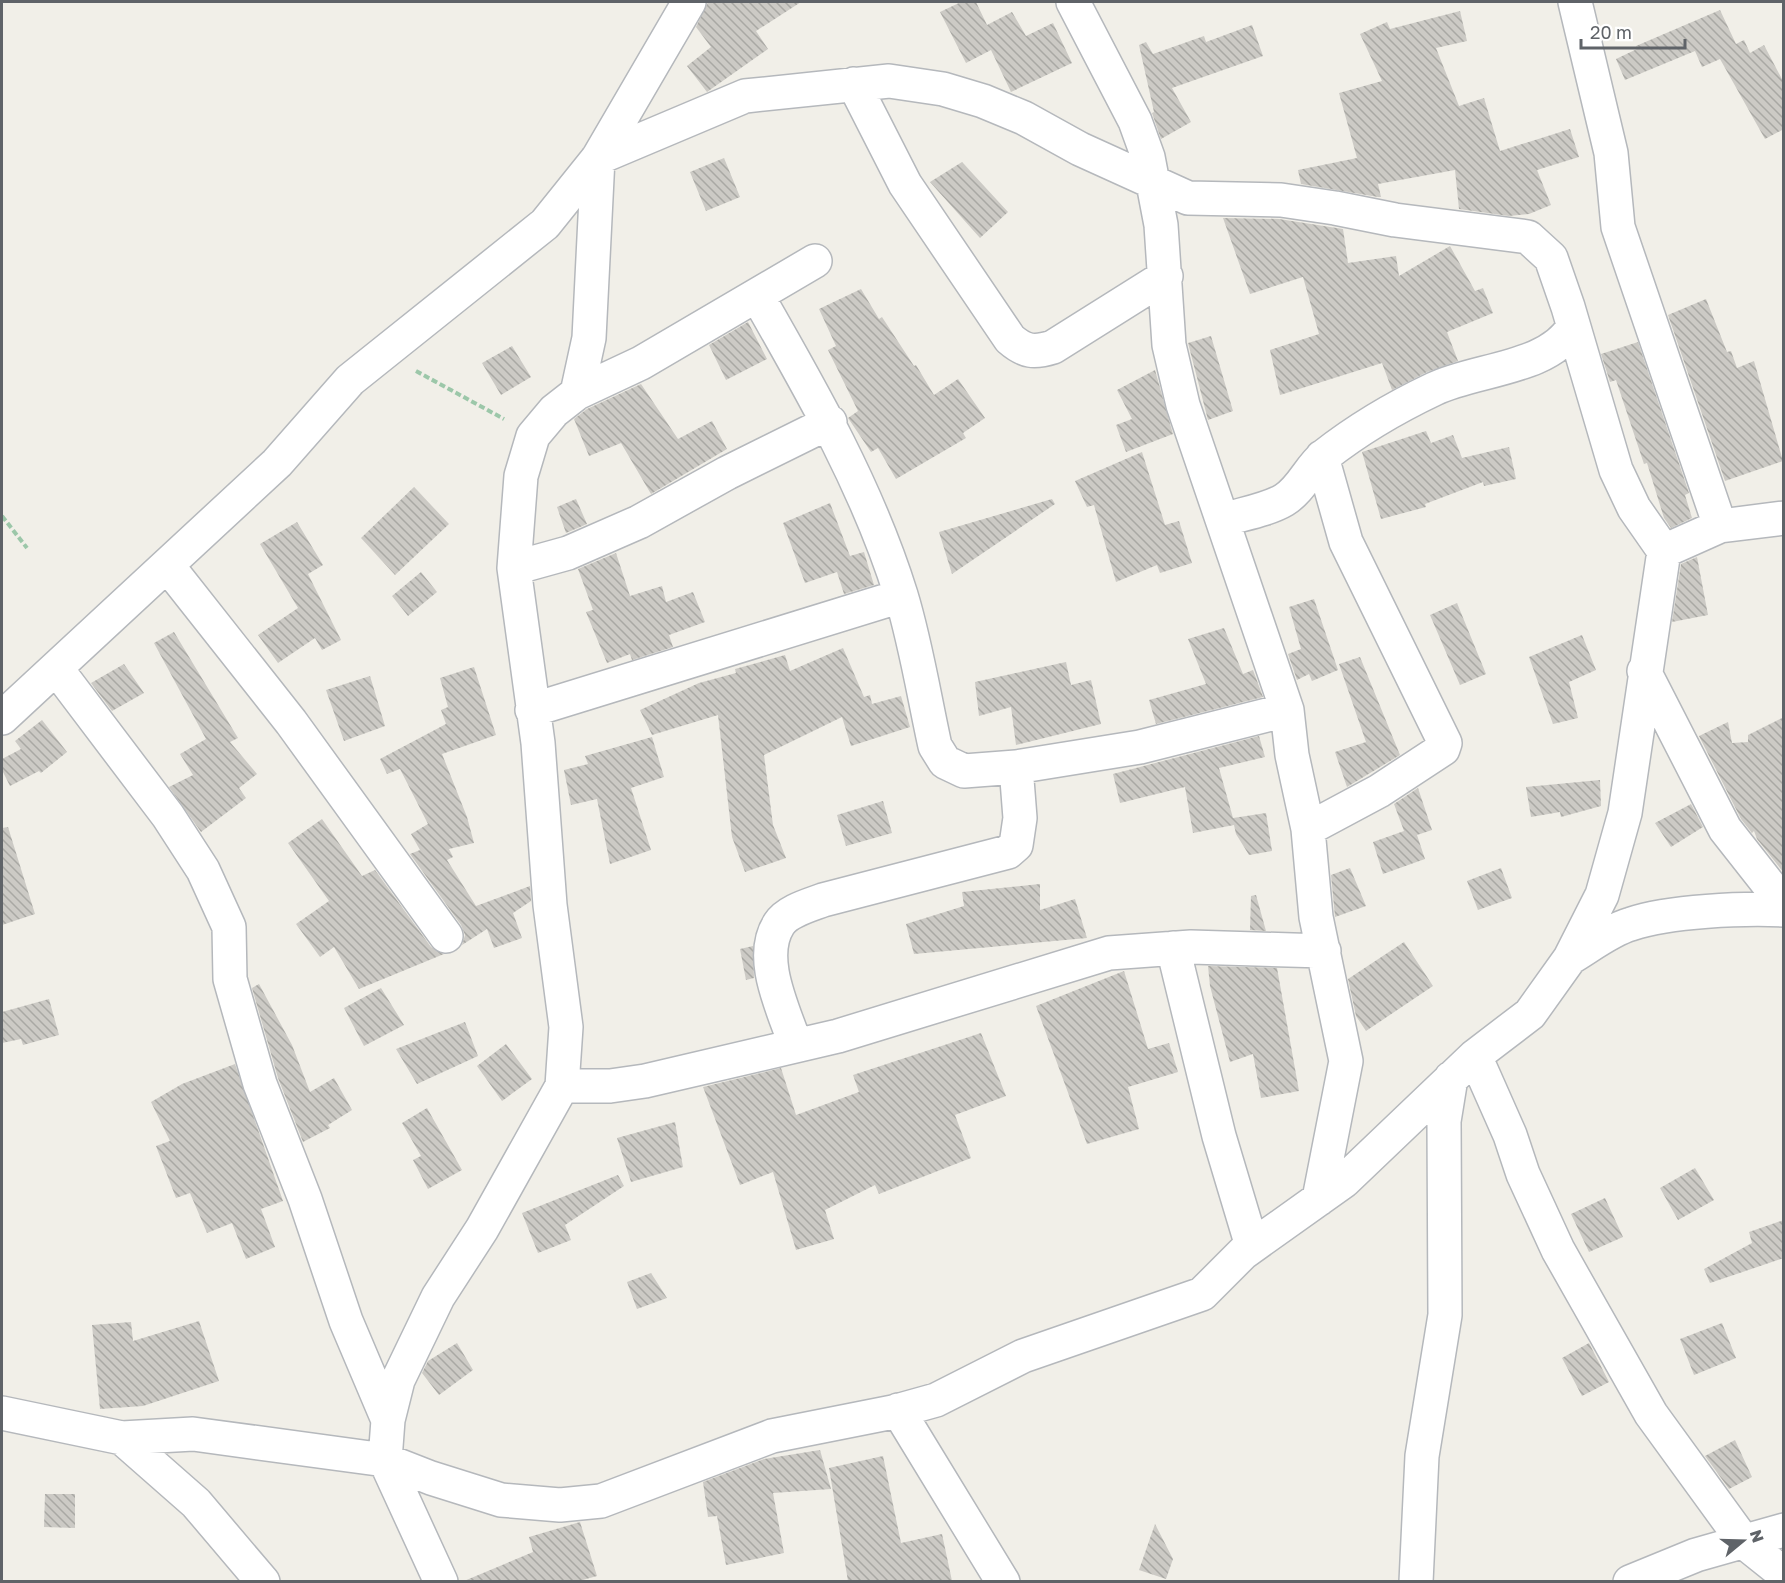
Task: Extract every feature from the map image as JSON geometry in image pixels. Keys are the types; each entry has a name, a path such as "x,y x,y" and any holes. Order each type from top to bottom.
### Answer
{"street":[{"path":"2,718 277,463 350,380 545,224 598,158 689,2"},
{"path":"1073,2 1135,121 1148,157 1161,225 1169,345 1178,385 1287,711 1292,755 1308,829 1316,917 1346,1061 1319,1199"},
{"path":"1575,2 1611,153 1618,227 1720,526"},
{"path":"2,1413 122,1438 193,1434 385,1460 431,1478 501,1500 560,1505 601,1501 772,1436 936,1400 1023,1356 1202,1294 1252,1246 1344,1181 1475,1056 1530,1014 1570,958 1602,895 1625,813 1644,671 1664,551 1634,508 1616,470 1551,258 1528,237 1395,220 1335,207 1281,200 1188,198 1168,191 1151,180 1080,149 1024,118 983,101 943,89 906,82 854,84 745,96 598,158"},
{"path":"854,84 905,184 1010,339 1020,348 1035,353 1053,346 1166,276"},
{"path":"577,393 589,338 598,158"},
{"path":"441,1581 385,1460 388,1420 398,1380 438,1297 482,1229 562,1086 566,1028 550,905 538,743 514,568 521,476 533,436 554,411 577,393 641,363 758,297 815,261"},
{"path":"758,297 830,422 863,495 902,596 935,746 945,762 964,771 1016,767 1140,747 1287,711"},
{"path":"1223,520 1283,501 1295,491 1322,458 1376,421 1436,388 1557,348 1566,340 1573,327"},
{"path":"514,568 568,553 639,522 727,473 830,422"},
{"path":"1308,829 1379,791 1443,749 1445,743 1346,542 1322,458"},
{"path":"1664,551 1720,526 1784,518"},
{"path":"167,565 291,722 446,936"},
{"path":"532,710 902,596"},
{"path":"56,668 168,816 203,870 229,927 230,979 260,1084 305,1199 346,1321 388,1420"},
{"path":"1644,671 1725,829 1784,904"},
{"path":"795,1044 771,967 771,941 780,922 800,908 824,900 1013,849 1019,833 1016,767"},
{"path":"1570,958 1630,924 1681,915 1755,908 1784,910"},
{"path":"562,1086 610,1086 645,1081 795,1044 838,1036 1108,953 1173,948 1324,951"},
{"path":"1173,948 1219,1136 1252,1246"},
{"path":"1475,1056 1510,1135 1523,1174 1558,1250 1651,1414 1769,1553"},
{"path":"1416,1581 1422,1456 1445,1315 1444,1121 1451,1078"},
{"path":"898,1410 1002,1581"},
{"path":"122,1438 196,1503 263,1581"},
{"path":"1630,1581 1696,1555 1769,1553"}],"path":[{"path":"383,354 533,436"},
{"path":"2,516 27,548"}],"building":[{"path":"708,2 801,2 756,31 768,49 707,92 687,66 711,47 696,27"},
{"path":"961,2 976,2 987,25 1012,12 1026,36 1053,23 1072,63 1011,92 991,50 966,63 940,12"},
{"path":"1720,10 1736,44 1744,40 1750,53 1764,45 1784,83 1784,129 1765,139 1720,59 1702,67 1695,51 1625,80 1616,59 1637,49 1636,46"},
{"path":"1460,11 1467,41 1436,48 1459,106 1484,98 1500,151 1570,129 1579,157 1537,170 1551,205 1529,214 1509,216 1459,209 1455,170 1378,184 1381,197 1301,184 1298,170 1357,158 1339,93 1382,81 1360,34 1387,22 1390,29"},
{"path":"1252,25 1263,56 1172,88 1191,122 1161,139 1152,113 1154,112 1139,45 1146,42 1153,54 1204,36 1206,42"},
{"path":"724,158 740,197 706,211 690,172"},
{"path":"962,162 1008,212 980,238 930,182"},
{"path":"1223,218 1279,219 1343,229 1348,263 1396,256 1399,276 1450,246 1475,291 1483,288 1493,313 1447,332 1458,361 1427,372 1392,390 1382,363 1280,395 1270,350 1319,334 1303,277 1250,294"},
{"path":"861,289 879,319 882,317 914,366 916,365 934,395 958,379 985,418 963,433 966,438 896,479 878,448 871,452 848,418 858,411 828,350 836,346 819,309"},
{"path":"1706,299 1727,352 1731,351 1737,368 1754,361 1783,461 1725,481 1668,315"},
{"path":"748,322 767,359 726,380 709,345"},
{"path":"1211,336 1233,411 1208,420 1188,343"},
{"path":"1638,342 1689,493 1685,495 1692,518 1671,528 1664,518 1647,463 1644,464 1616,380 1610,382 1601,354"},
{"path":"512,346 531,377 501,395 482,363"},
{"path":"1155,370 1173,434 1126,452 1116,425 1132,419 1117,390"},
{"path":"641,384 678,439 712,421 727,449 651,494 621,443 589,456 574,419 587,409"},
{"path":"1426,431 1431,443 1453,435 1462,458 1509,447 1516,479 1484,486 1483,482 1425,504 1426,507 1381,519 1362,452"},
{"path":"1142,452 1165,525 1179,521 1192,563 1160,573 1157,565 1116,582 1094,505 1087,507 1075,481"},
{"path":"414,487 449,524 395,575 361,538"},
{"path":"576,499 587,524 566,533 557,507"},
{"path":"1052,499 1055,504 952,574 939,532"},
{"path":"830,503 850,556 864,552 874,585 844,594 837,572 805,583 783,523"},
{"path":"297,522 323,565 308,574 341,640 322,650 315,638 278,663 258,635 298,608 260,544"},
{"path":"616,553 630,596 662,586 666,602 693,592 705,622 669,635 673,647 632,660 630,654 607,663 586,612 593,610 578,569"},
{"path":"1697,557 1708,615 1672,622 1681,564"},
{"path":"421,572 437,592 408,616 392,596"},
{"path":"1314,599 1338,670 1312,681 1309,674 1297,680 1288,654 1301,649 1289,607"},
{"path":"1457,603 1486,674 1460,685 1430,615"},
{"path":"1224,628 1243,674 1253,670 1263,697 1156,724 1149,700 1206,684 1188,639"},
{"path":"174,632 238,738 230,742 257,774 239,788 246,798 201,832 169,787 193,775 180,754 206,739 154,643"},
{"path":"1582,635 1596,670 1569,682 1578,718 1553,724 1529,657"},
{"path":"843,648 864,697 870,695 872,704 901,696 910,727 851,746 842,717 764,755 773,825 786,858 745,872 732,837 718,715 652,735 640,710 699,683 736,673 735,669 785,655 790,671"},
{"path":"1360,657 1400,755 1347,787 1335,752 1366,742 1339,664"},
{"path":"1066,662 1071,685 1091,680 1101,724 1016,745 1011,707 979,716 975,682"},
{"path":"124,664 144,693 112,711 91,683"},
{"path":"474,667 496,735 442,754 467,817 474,843 449,849 453,857 447,860 476,906 530,886 531,901 513,913 522,938 494,948 487,929 462,945 465,935 461,925 410,854 420,850 411,834 428,824 400,769 387,774 380,759 446,724 441,710 448,707 440,678"},
{"path":"370,676 385,726 344,741 326,690"},
{"path":"1784,717 1784,873 1757,839 1754,831 1752,833 1741,819 1699,736 1728,722 1732,743 1748,742 1748,735"},
{"path":"42,720 67,752 41,773 39,771 10,786 2,770 2,759 21,749 15,741"},
{"path":"1259,736 1265,757 1219,768 1233,818 1266,813 1272,851 1249,855 1236,834 1234,825 1193,833 1185,787 1120,803 1113,774"},
{"path":"652,737 664,777 631,788 651,850 610,864 597,799 571,805 564,770 588,764 585,756"},
{"path":"1600,780 1601,806 1561,817 1560,812 1531,817 1526,787"},
{"path":"1418,788 1432,830 1417,835 1425,859 1383,874 1373,842 1404,831 1394,804"},
{"path":"883,801 892,833 846,846 837,815"},
{"path":"1691,804 1703,827 1671,847 1655,823"},
{"path":"322,819 362,876 375,870 431,947 444,954 359,989 334,947 320,957 296,924 329,901 288,843"},
{"path":"8,827 35,914 2,925 2,828"},
{"path":"1350,868 1366,906 1335,917 1331,875"},
{"path":"1501,868 1512,898 1478,910 1467,881"},
{"path":"1040,884 1040,910 1075,899 1087,938 914,954 906,924 964,906 962,892"},
{"path":"1256,895 1266,931 1250,930 1251,896"},
{"path":"1404,942 1433,986 1366,1031 1356,1016 1348,979"},
{"path":"753,946 754,978 746,980 740,949"},
{"path":"1208,966 1277,968 1299,1091 1261,1098 1253,1054 1230,1062 1210,986"},
{"path":"1124,971 1148,1049 1169,1043 1178,1072 1128,1087 1139,1129 1087,1144 1036,1006"},
{"path":"259,984 292,1045 310,1092 334,1078 352,1110 328,1125 330,1128 303,1142 278,1078 252,988"},
{"path":"381,988 404,1025 364,1046 344,1008"},
{"path":"49,999 59,1035 23,1045 21,1039 2,1043 2,1012"},
{"path":"465,1022 478,1056 417,1084 396,1049"},
{"path":"981,1033 1006,1096 955,1115 971,1158 879,1194 875,1185 825,1210 834,1239 796,1250 773,1172 740,1185 703,1087 781,1068 796,1115 859,1092 853,1075"},
{"path":"506,1044 532,1079 502,1101 477,1066"},
{"path":"235,1064 283,1201 261,1209 275,1247 246,1259 232,1223 207,1233 190,1193 176,1198 156,1146 170,1141 151,1102 182,1084"},
{"path":"427,1108 462,1170 428,1189 413,1160 421,1156 402,1123"},
{"path":"675,1122 683,1167 631,1182 617,1138"},
{"path":"1695,1168 1714,1200 1678,1220 1660,1188"},
{"path":"618,1175 624,1186 565,1225 571,1240 538,1253 522,1213"},
{"path":"1605,1198 1623,1237 1589,1252 1571,1214"},
{"path":"1784,1220 1784,1258 1710,1283 1704,1269 1752,1243 1749,1232"},
{"path":"651,1273 667,1298 637,1309 627,1282"},
{"path":"199,1321 219,1381 143,1406 100,1409 92,1325 131,1322 133,1341"},
{"path":"1722,1323 1736,1358 1694,1375 1680,1339"},
{"path":"457,1343 473,1370 439,1395 422,1373 428,1361"},
{"path":"1589,1343 1609,1382 1582,1396 1562,1358"},
{"path":"1735,1440 1752,1477 1729,1489 1705,1456"},
{"path":"820,1450 831,1489 773,1493 784,1553 726,1565 717,1516 708,1517 703,1482 764,1459"},
{"path":"883,1456 901,1543 942,1534 952,1581 848,1581 829,1468"},
{"path":"45,1494 75,1494 75,1528 44,1527"},
{"path":"580,1522 597,1576 579,1581 464,1581 533,1552 529,1537"},
{"path":"1155,1524 1173,1559 1166,1579 1139,1570"}]}
